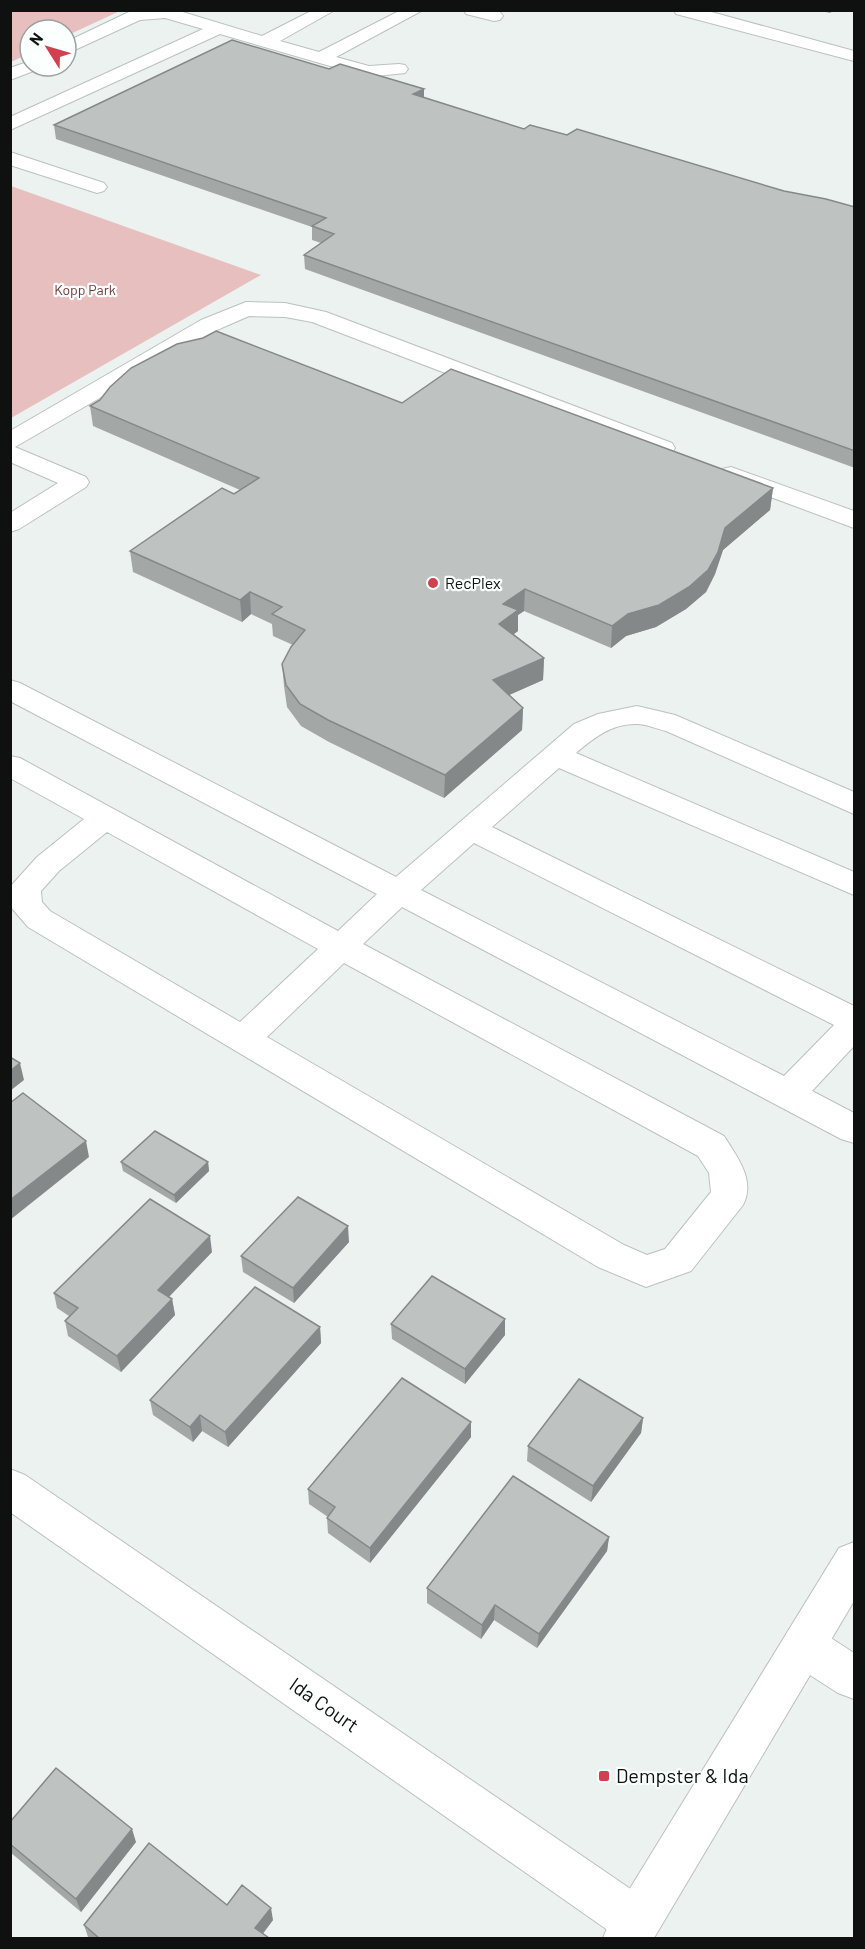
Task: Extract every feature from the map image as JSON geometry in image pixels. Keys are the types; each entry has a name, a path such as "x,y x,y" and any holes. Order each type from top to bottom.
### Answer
{"street":[{"path":"262,42 327,10"},
{"path":"321,58 415,10"},
{"path":"472,10 494,16"},
{"path":"682,10 855,56"},
{"path":"78,43 137,15 169,12 215,23 262,42 368,72 399,69"},
{"path":"10,124 215,23"},
{"path":"10,158 97,187"},
{"path":"10,441 209,325 246,309 266,309 285,310 318,318 687,457"},
{"path":"10,453 77,482 10,524"},
{"path":"709,465 855,520"},
{"path":"10,689 855,1129"},
{"path":"243,1039 400,891 584,730 608,720 637,715 675,724 855,804"},
{"path":"556,755 855,884"},
{"path":"10,765 340,948 711,1146 727,1172 730,1195 678,1260 646,1270 611,1256 39,919 26,904 25,889 48,864 105,818"},
{"path":"471,830 855,1020"},
{"path":"788,1094 855,1025"},
{"name":"Ida Court","path":"10,1488 632,1930"},
{"path":"632,1930 855,1562"},
{"path":"804,1646 855,1678"}],"green space":[{"path":"11,10 120,11 78,30 78,18 18,18 18,59 11,62"},
{"name":"Kopp Park","path":"11,186 261,275 11,418"}],"building":[{"path":"232,40 329,69 340,64 424,89 413,94 524,129 530,125 567,135 577,129 784,191 855,207 855,451 304,255 334,234 312,226 326,218 54,125"},
{"name":"RecPlex","path":"216,331 402,403 451,369 773,488 725,528 718,552 708,570 689,587 659,605 628,614 612,626 525,589 503,604 518,610 499,624 544,658 493,680 523,708 445,775 328,720 300,704 286,685 282,664 291,647 305,630 272,614 282,607 250,592 240,600 130,551 222,488 234,494 259,478 90,406 100,400 110,387 131,368 177,344 203,338"},
{"path":"10,1057 20,1063 10,1071"},
{"path":"23,1093 86,1141 10,1200 10,1103"},
{"path":"155,1131 208,1162 174,1195 121,1162"},
{"path":"298,1197 348,1226 293,1288 241,1256"},
{"path":"150,1199 210,1236 158,1290 172,1299 117,1356 65,1321 78,1308 54,1293"},
{"path":"432,1276 505,1319 465,1369 391,1324"},
{"path":"255,1287 320,1327 225,1432 200,1415 190,1427 150,1400"},
{"path":"402,1378 471,1422 370,1548 327,1518 335,1507 308,1489"},
{"path":"579,1379 643,1418 593,1486 528,1446"},
{"path":"513,1476 609,1537 539,1634 495,1605 482,1625 427,1588"},
{"path":"56,1768 132,1829 76,1899 10,1844 10,1822"},
{"path":"149,1843 227,1905 242,1885 271,1908 255,1928 269,1938 99,1938 84,1925"}],"place":[{"name":"RecPlex","path":"433,583"},
{"name":"Dempster & Ida","path":"604,1776"}]}
